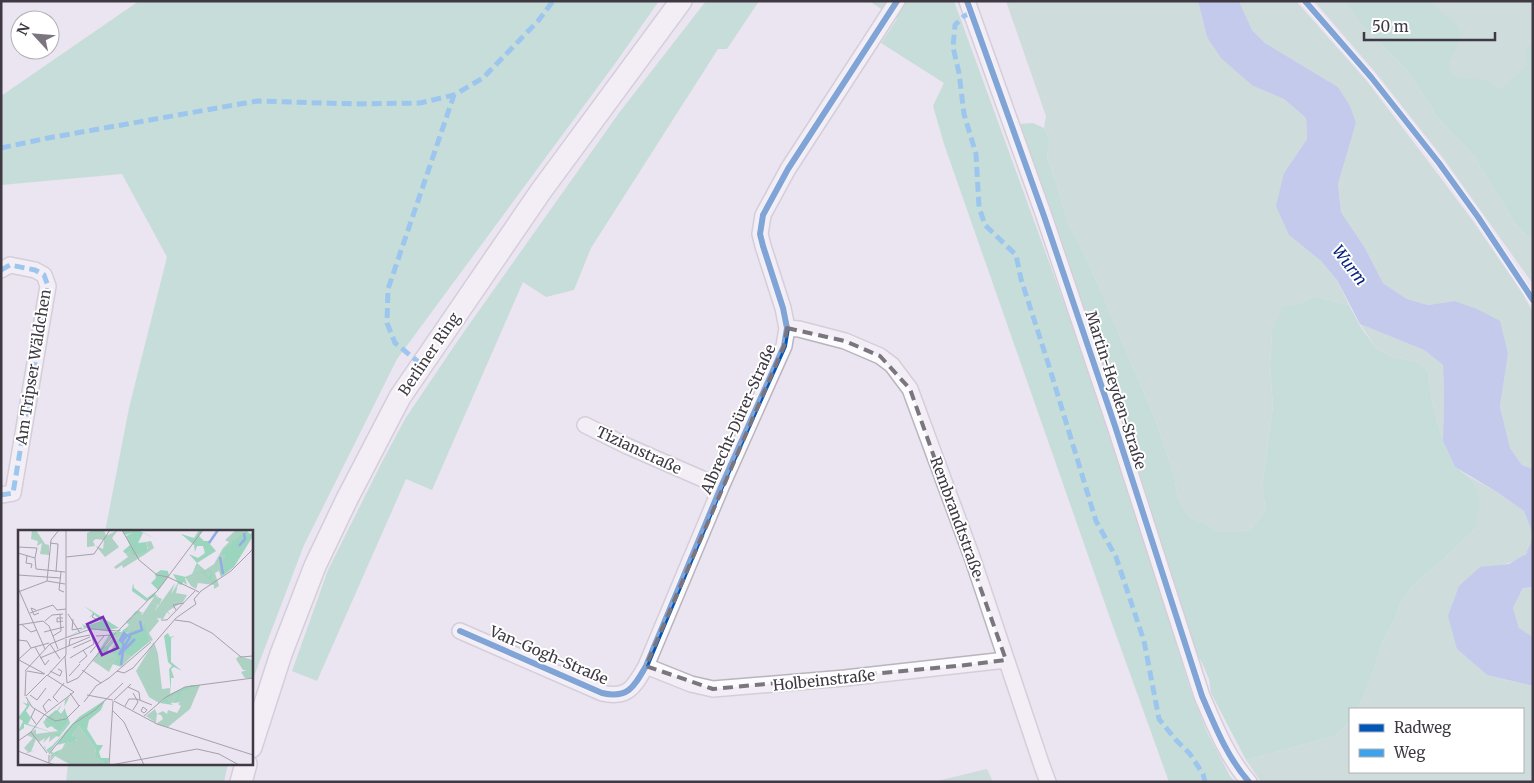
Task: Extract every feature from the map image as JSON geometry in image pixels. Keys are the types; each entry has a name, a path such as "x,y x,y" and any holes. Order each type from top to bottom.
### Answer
{"main road":[{"name":"Berliner Ring","path":"252,744 281,654 316,566 351,491 400,397 541,191 681,1"}],"street":[{"name":"Albrecht-Dürer-Straße","path":"646,666 721,488 784,346 787,328 783,308 760,234 763,215 788,169 897,1"},
{"name":"Martin-Heyden-Straße","path":"967,1 1044,216 1103,389 1202,696 1237,768 1249,782"},
{"name":"Am Tripser Wäldchen","path":"1,270 10,265 35,270 44,275 48,286 13,493 1,495"},
{"name":"Rembrandtstraße","path":"787,328 799,329 845,341 880,356 892,365 910,389 967,542 1048,782"},
{"name":"Tizianstraße","path":"585,425 721,488"},
{"name":"Van-Gogh-Straße","path":"460,631 602,693 614,696 624,693 636,684 646,666"},
{"name":"Holbeinstraße","path":"646,666 692,684 713,689 844,678 1006,660"}],"highlighted area":[{"path":"787,328 845,341 880,356 910,389 1006,660 713,689 646,666 784,346"}],"green space":[{"path":"139,1 659,1 397,359 304,545 252,681 252,530 105,530 129,408 167,257 122,174 1,185 1,96 53,60 60,60 60,55"},
{"path":"706,1 759,1 727,49 718,49 591,248 574,290 546,297 523,282 432,490 406,479 317,681 292,671 328,570 405,419 461,336 619,113"},
{"path":"869,1 954,1 1111,432 1191,692 1208,734 1230,776 1236,782 1169,782 944,144 933,106 944,83 881,43 897,19"},
{"path":"1006,1 1198,1 1207,37 1253,86 1284,99 1306,118 1307,139 1284,173 1289,235 1321,261 1337,280 1349,305 1316,296 1299,304 1272,332 1270,367 1273,406 1262,488 1266,510 1250,530 1221,532 1189,516 1178,499 1174,474 1156,421 1103,296 1082,249 1068,224 1047,157 1050,141 1044,128 1046,116"},
{"path":"1239,1 1296,1 1366,80 1473,221 1521,291 1533,312 1533,469 1522,465 1510,448 1500,405 1508,354 1454,301 1428,305 1407,299 1383,283 1365,248 1341,212 1338,184 1356,123 1338,87 1265,43 1252,30"},
{"path":"1314,1 1344,1 1360,23 1408,71 1437,117 1474,156 1516,225 1533,242 1533,284 1443,158 1375,72"},
{"path":"1344,1 1429,1 1442,13 1454,20 1461,33 1460,40 1448,65 1451,74 1459,79 1474,78 1490,82 1499,90 1528,65 1524,53 1533,40 1533,242 1516,225 1474,156 1437,117 1408,71 1360,23"},
{"path":"1378,1 1533,1 1533,218"},
{"path":"1033,123 1044,128 1050,141 1047,157 1068,224 1082,249 1103,296 1156,421 1174,474 1178,499 1189,516 1221,532 1235,532 1250,530 1266,510 1262,488 1273,406 1270,367 1272,332 1282,307 1299,304 1316,296 1349,305 1362,329 1376,348 1393,357 1418,362 1428,371 1433,406 1443,441 1455,467 1468,476 1475,486 1480,504 1475,529 1412,586 1400,604 1395,619 1383,640 1372,676 1358,708 1349,708 1349,722 1335,736 1246,760 1211,693 1209,679 1192,647 1139,471 1019,124"},
{"path":"1360,324 1424,350 1443,365 1443,441 1433,406 1428,371 1418,362 1393,357 1376,348"},
{"path":"1468,476 1497,492 1524,511 1533,535 1531,545 1521,557 1506,564 1480,568 1457,649 1487,675 1533,686 1533,782 1261,782 1246,760 1335,736 1349,722 1349,773 1524,773 1524,708 1358,708 1372,676 1383,640 1395,619 1400,604 1412,586 1475,529 1475,486"},
{"path":"1533,587 1533,637 1519,628 1513,608 1523,588"},
{"path":"68,766 228,766 224,782 66,782"},
{"path":"987,769 992,780 990,782 933,782"}],"water":[{"name":"Wurm","path":"1198,1 1239,1 1252,30 1265,43 1338,87 1350,106 1356,123 1338,184 1341,212 1365,248 1383,283 1407,299 1428,305 1454,301 1477,309 1500,321 1508,354 1500,406 1510,448 1522,465 1533,469 1533,535 1524,511 1497,492 1455,467 1443,441 1443,365 1424,350 1360,324 1337,280 1321,261 1289,235 1276,206 1284,173 1307,139 1306,118 1284,99 1253,86 1221,58 1207,37"},
{"path":"1533,538 1533,587 1523,588 1513,608 1519,628 1533,637 1533,686 1487,675 1457,649 1448,616 1459,586 1480,567 1509,564 1526,554"}],"marked path":[{"path":"1,148 257,101 356,104 420,103 454,95 483,78 538,21 553,1"},
{"path":"971,13 964,16 955,25 953,47 959,73 964,114 976,154 979,207 985,225 1016,255 1021,279 1096,521 1116,557 1144,641 1159,719 1190,754 1203,774 1205,782"},
{"path":"421,364 395,343 387,323 388,289 454,95"},
{"path":"1,270 10,265 35,270 44,275 48,286 13,493 1,495"}],"cycle path":[{"path":"460,631 602,693 624,693 638,680 646,666 721,487 784,346 787,328 783,308 760,234 763,215 788,169 897,1"},
{"path":"967,1 1044,216 1115,426 1202,696 1228,752 1249,782"},
{"path":"1305,1 1371,77 1439,163 1478,217 1533,300"}]}
